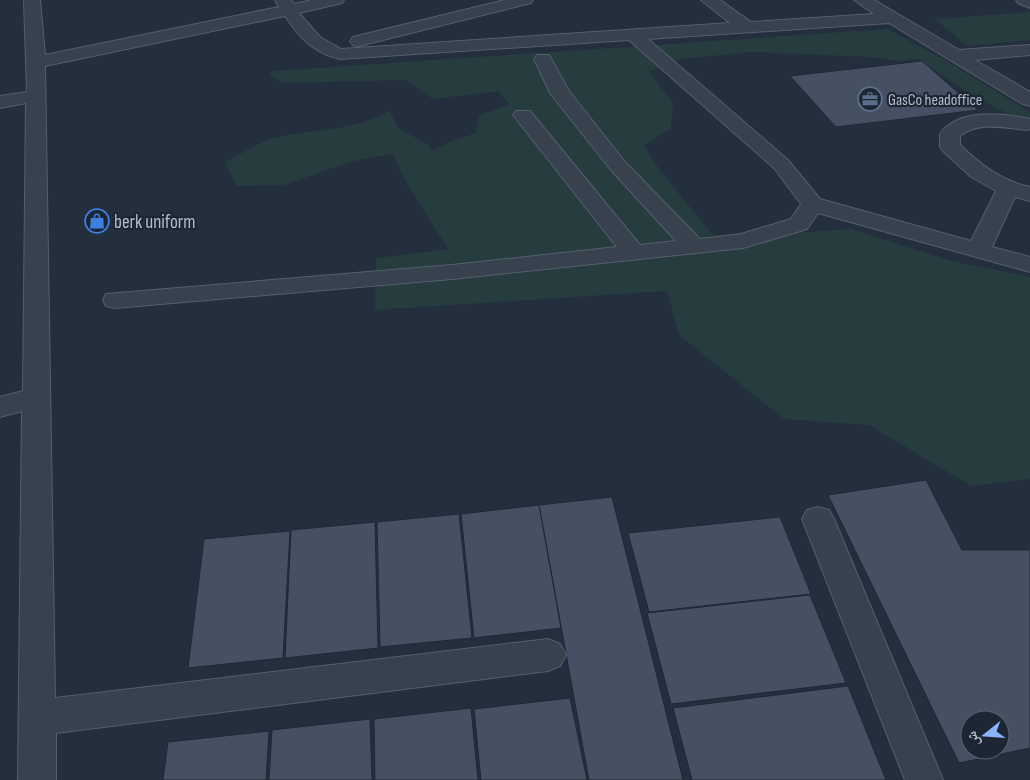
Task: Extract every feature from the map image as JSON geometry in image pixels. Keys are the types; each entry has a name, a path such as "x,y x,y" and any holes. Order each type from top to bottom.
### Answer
{"street":[{"path":"32,0 36,62 37,780"},
{"path":"36,62 286,5 336,0"},
{"path":"325,49 525,0"},
{"path":"708,0 748,28"},
{"path":"862,0 1030,100"},
{"path":"1024,0 1030,3"},
{"path":"286,5 325,49 352,54 891,18"},
{"path":"634,36 781,164 812,204 1030,266"},
{"path":"956,56 1030,50"},
{"path":"543,59 560,92 618,166 694,246"},
{"path":"0,102 36,96"},
{"path":"523,115 634,253"},
{"path":"1029,127 989,120 963,124 950,134 950,147 972,169 1007,190 1030,194"},
{"path":"978,251 1007,190"},
{"path":"115,300 452,272 743,241 799,224 812,204"},
{"path":"0,407 36,398"},
{"path":"818,519 924,780"},
{"path":"36,718 548,655"}],"green space":[{"path":"1030,12 1030,40 967,46 935,19"},
{"path":"887,29 942,58 1030,112 1030,123 986,103 919,59 898,61 870,57 753,52 680,59 649,72 673,103 671,128 644,146 659,169 715,238 851,229 951,261 1030,277 1030,479 971,486 869,425 784,419 679,335 667,291 375,310 376,258 448,249 403,177 393,153 350,162 284,185 237,186 225,162 274,138 349,126 378,117 390,110 397,127 428,145 432,151 451,141 476,133 479,115 510,104 498,91 433,99 406,80 282,83 269,75 273,71"}],"building":[{"path":"922,61 978,110 836,127 790,76"},
{"path":"926,480 962,550 1030,550 1030,748 1010,752 1010,710 960,710 960,760 973,760 959,763 828,495"},
{"path":"612,497 683,780 589,780 539,505"},
{"path":"539,505 561,628 474,638 461,514"},
{"path":"459,514 472,638 380,647 377,522"},
{"path":"780,517 811,594 649,612 628,533"},
{"path":"375,522 378,648 285,658 291,530"},
{"path":"290,531 283,658 188,668 204,539"},
{"path":"810,595 846,683 671,704 647,613"},
{"path":"848,686 886,780 692,780 673,708"},
{"path":"570,698 587,780 481,780 474,709"},
{"path":"471,708 478,780 375,780 374,719"},
{"path":"370,719 372,780 269,780 272,730"},
{"path":"269,731 266,780 163,780 168,742"}],"place":[{"name":"GasCo headoffice","path":"870,99"},
{"name":"berk uniform","path":"97,221"}]}
